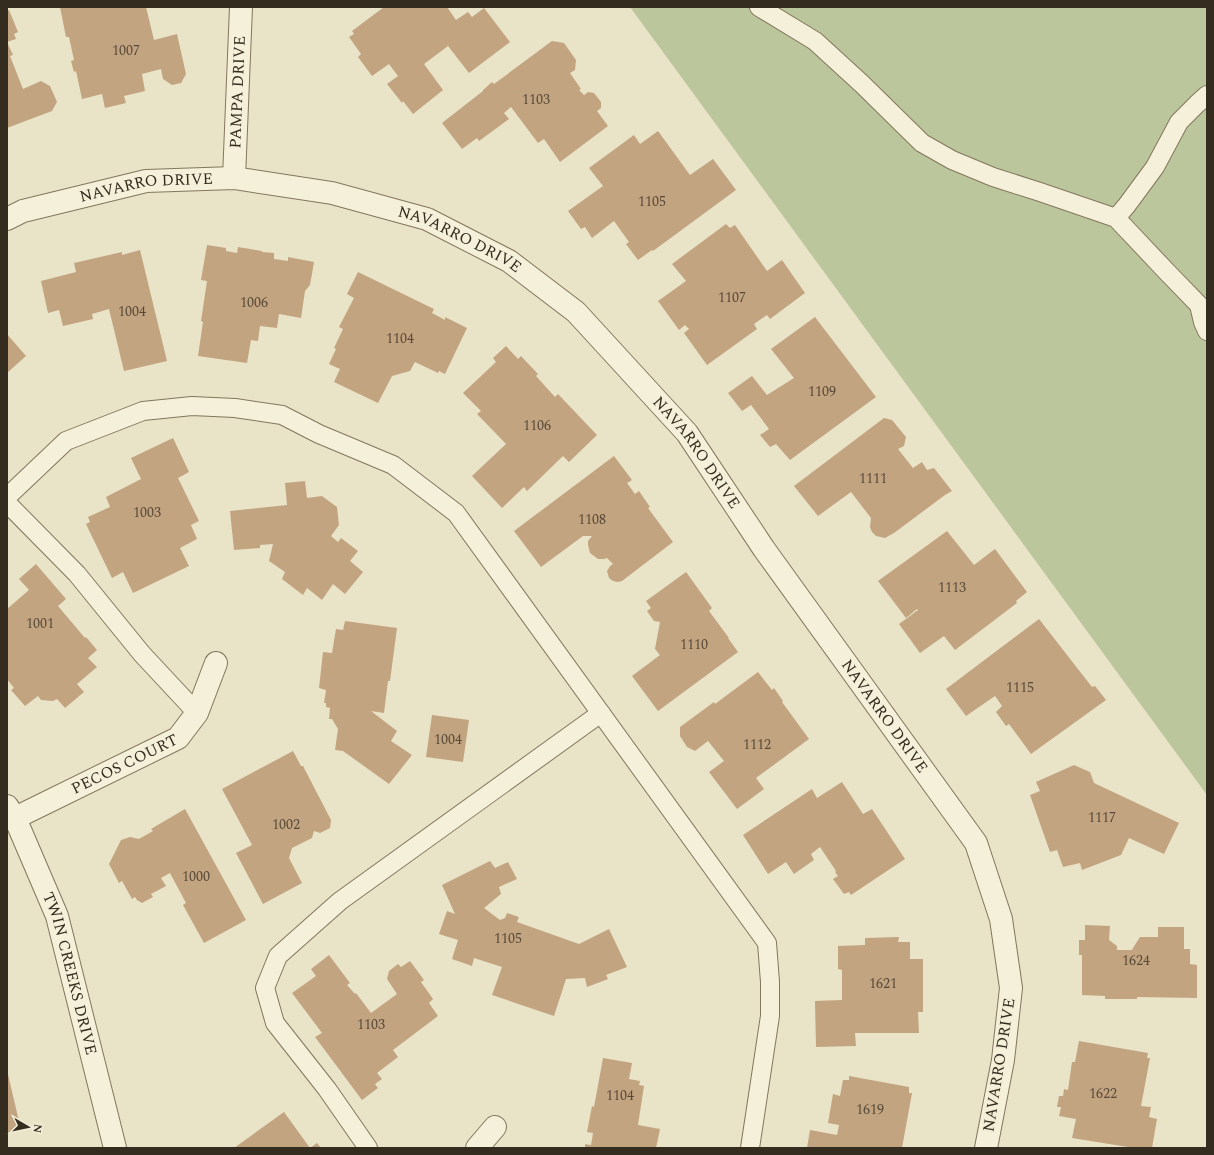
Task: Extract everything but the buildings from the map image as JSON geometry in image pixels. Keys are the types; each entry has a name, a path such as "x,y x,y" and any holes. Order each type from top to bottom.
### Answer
{"street":[{"name":"PAMPA DRIVE","path":"234,178 241,7"},
{"name":"NAVARRO DRIVE","path":"7,219 23,211 146,181 234,178 332,193 427,219 509,261 576,312 688,434 764,549 976,843 1001,919 1011,988 1003,1060 986,1148"},
{"name":"PECOS COURT","path":"11,812 178,738 197,713 216,663"},
{"name":"TWIN CREEKS DRIVE","path":"11,812 57,916 115,1148"},
{"path":"477,1148 495,1127"}],"lane":[{"path":"759,7 815,41 862,84 922,143 952,160 993,177 1116,218 1167,272 1203,305 1203,322 1207,331"},
{"path":"1116,218 1155,167 1179,122 1207,95"},
{"path":"7,497 66,441 143,411 192,406 235,408 282,415 319,434 393,465 456,513 767,942 770,982 770,1016 750,1148"},
{"path":"7,503 77,574 142,654 197,713"},
{"path":"368,1148 327,1089 275,1023 265,988 278,956 340,901 601,713"}],"green space":[{"path":"630,7 1207,7 1207,795"}]}
